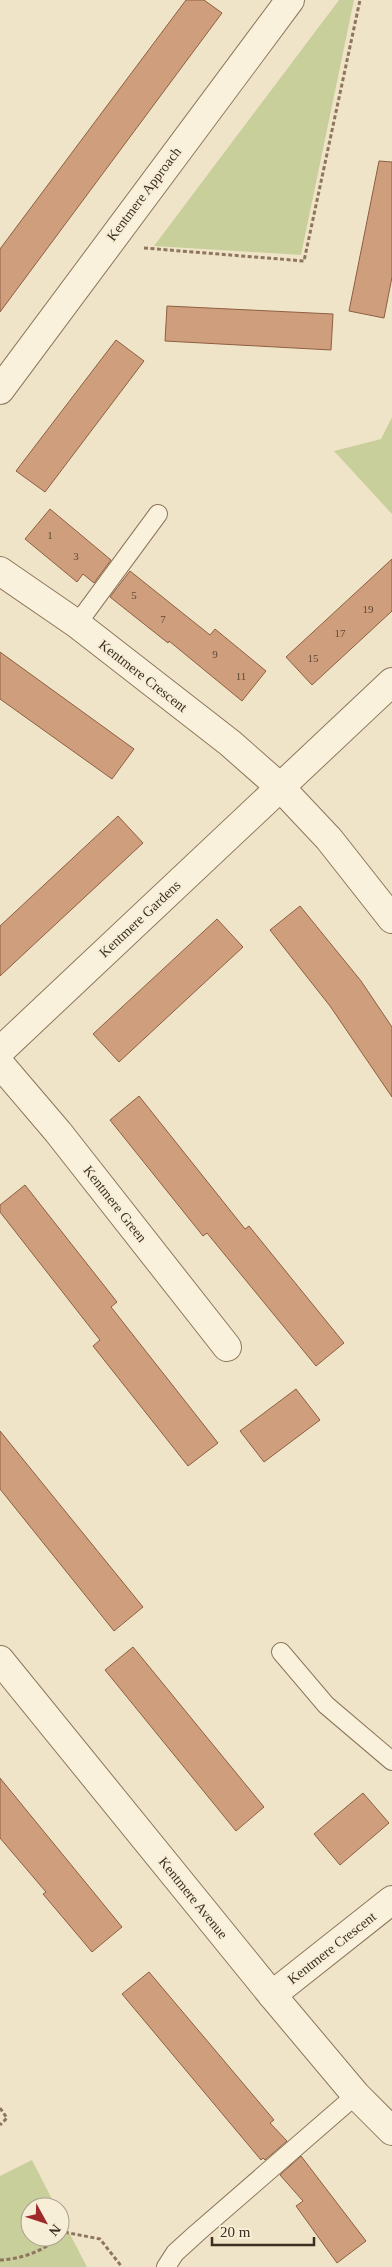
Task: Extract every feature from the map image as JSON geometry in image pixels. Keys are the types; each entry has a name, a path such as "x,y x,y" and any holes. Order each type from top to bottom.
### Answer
{"street":[{"name":"Kentmere Approach","path":"0,390 290,0"},
{"name":"Kentmere Crescent","path":"0,571 77,624 230,743 281,788 329,839 392,919"},
{"path":"281,788 392,682"},
{"name":"Kentmere Gardens","path":"0,1051 281,788"},
{"name":"Kentmere Green","path":"0,1064 58,1132 227,1347"},
{"name":"Kentmere Avenue","path":"0,1660 272,1995 356,2095 392,2131"},
{"name":"Kentmere Crescent","path":"272,1995 392,1900"}],"lane":[{"path":"77,624 158,514"},
{"path":"281,1652 326,1705 392,1761"},
{"path":"166,2267 175,2253 197,2233 356,2095"}],"path":[{"path":"106,245 304,260 360,0"},
{"path":"0,2108 7,2118 0,2125"},
{"path":"70,2233 100,2239 122,2267"},
{"path":"0,2260 29,2255 45,2247"}],"green space":[{"path":"339,0 354,0 301,255 154,246"},
{"path":"392,417 392,514 334,451 381,439"},
{"path":"32,2160 51,2197 20,2197 20,2247 70,2247 70,2234 87,2267 0,2267 0,2176"}],"building":[{"path":"186,0 204,0 222,13 0,312 0,249"},
{"path":"379,161 392,162 392,277 384,318 349,311"},
{"path":"167,306 333,314 331,350 165,341"},
{"path":"116,340 144,361 45,492 16,471"},
{"path":"50,509 111,560 94,583 83,574 77,582 25,539"},
{"path":"392,559 392,611 312,685 286,657"},
{"path":"130,571 210,635 215,629 266,671 242,701 169,641 168,643 110,597"},
{"path":"0,652 134,749 112,779 0,699"},
{"path":"118,816 143,843 0,976 0,926"},
{"path":"300,906 361,981 392,1027 392,1097 330,1006 270,930"},
{"path":"217,919 243,947 119,1062 93,1034"},
{"path":"139,1096 245,1229 249,1226 344,1343 316,1366 207,1233 203,1236 110,1120"},
{"path":"25,1185 117,1302 111,1307 218,1443 188,1466 93,1346 100,1340 0,1212 0,1205"},
{"path":"296,1389 320,1420 264,1462 240,1431"},
{"path":"0,1431 143,1607 114,1631 0,1489"},
{"path":"133,1647 264,1807 236,1831 105,1670"},
{"path":"0,1778 122,1927 92,1952 43,1894 46,1892 0,1838"},
{"path":"363,1793 389,1823 340,1865 314,1834"},
{"path":"149,1972 274,2120 270,2123 287,2141 265,2160 263,2158 261,2160 122,1994"},
{"path":"301,2156 366,2241 337,2263 296,2206 303,2201 280,2175"}]}
